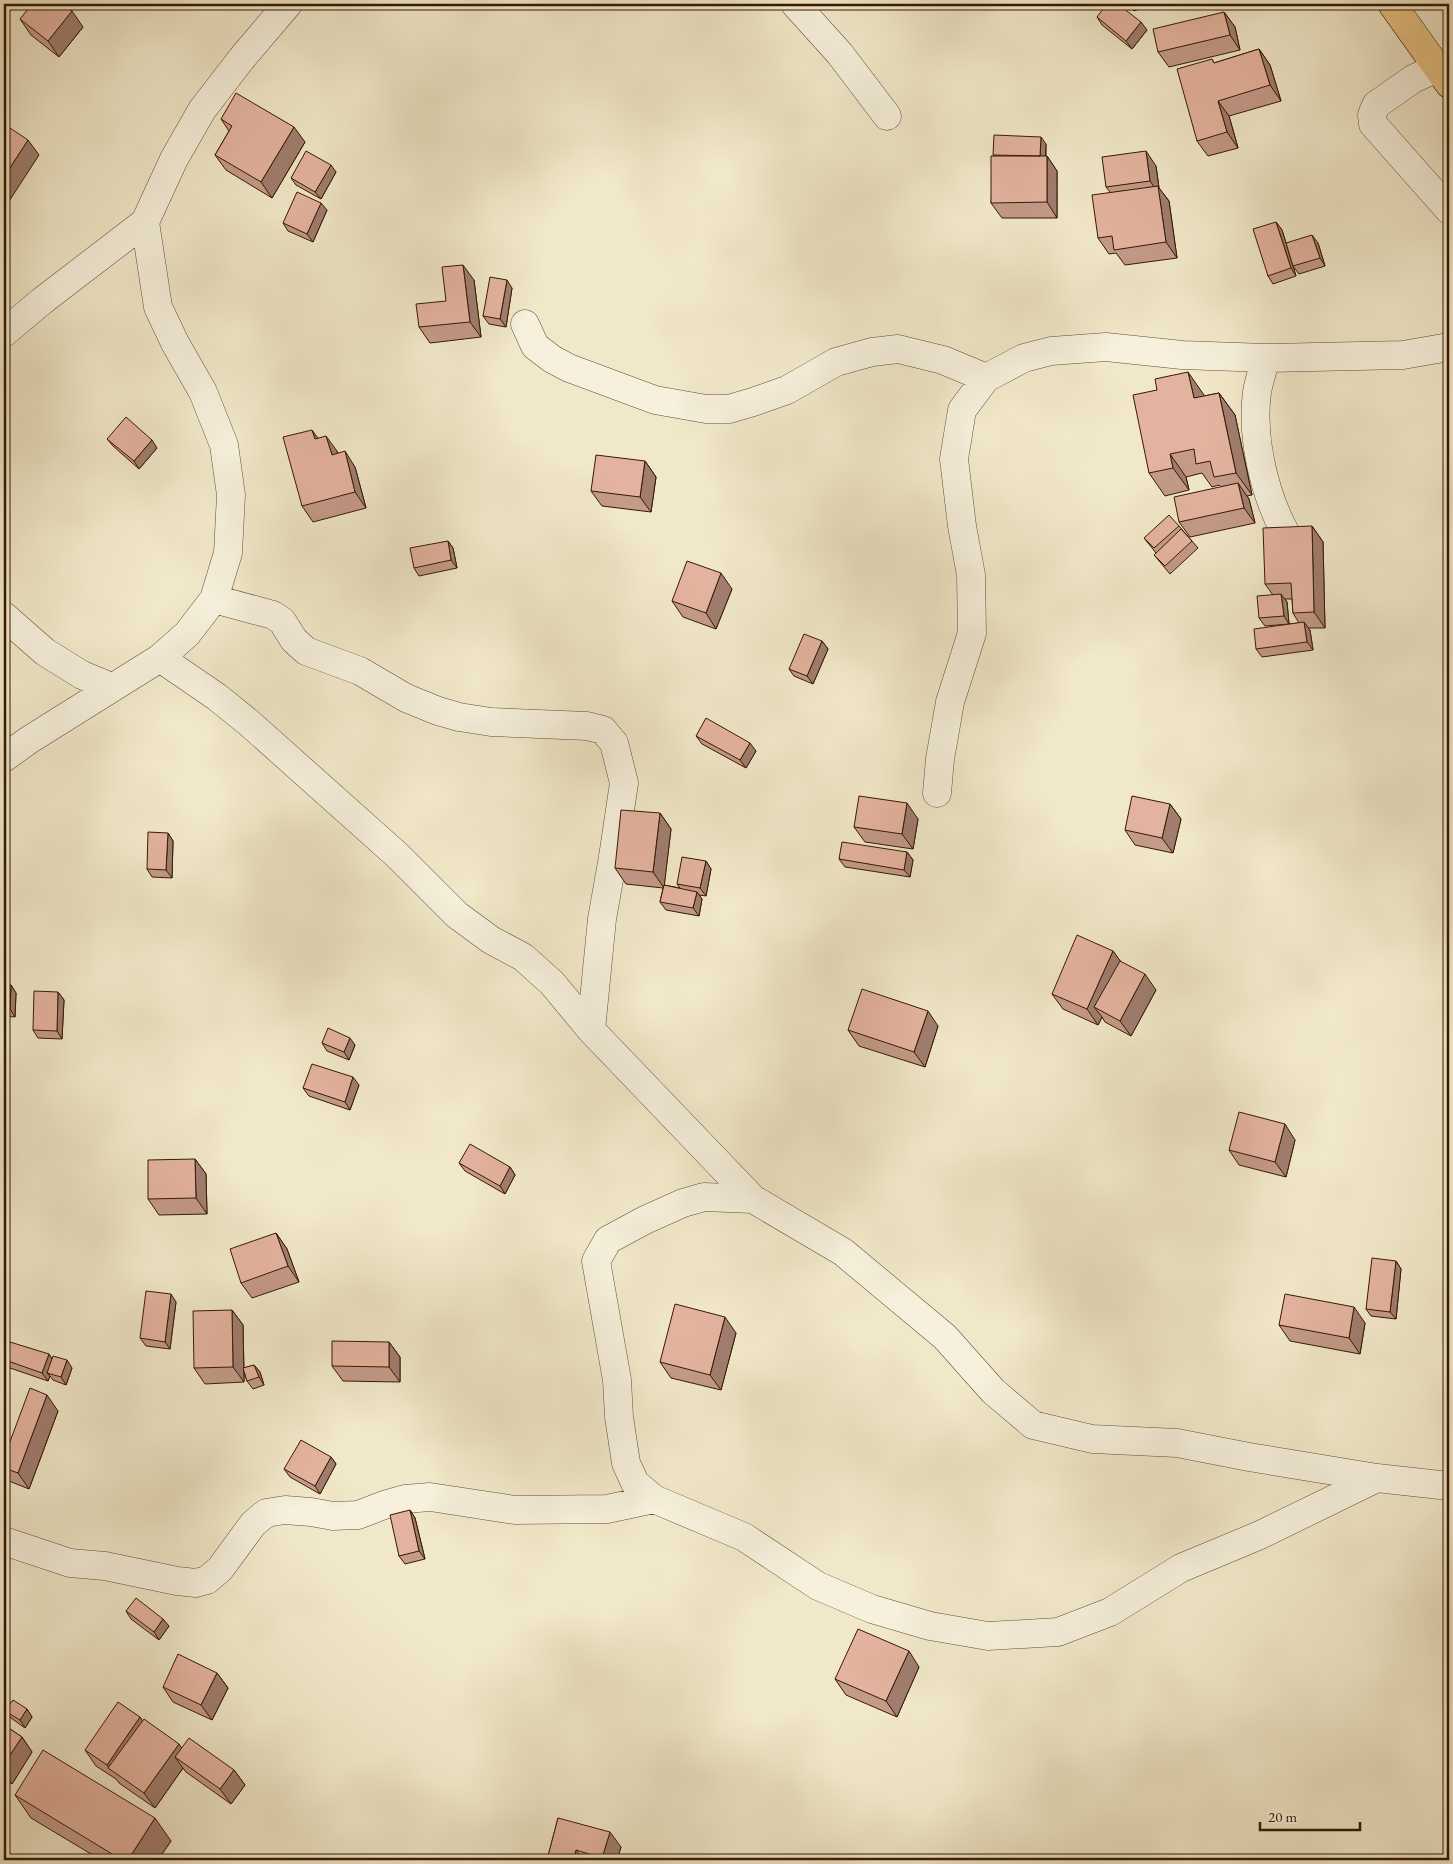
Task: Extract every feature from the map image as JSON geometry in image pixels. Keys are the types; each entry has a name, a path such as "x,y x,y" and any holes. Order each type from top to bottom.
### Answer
{"highway":[{"path":"1398,6 1443,76"}],"street":[{"path":"4,334 42,301 145,222 174,159 202,110 242,58 288,4"},
{"path":"795,4 840,54 887,116"},
{"path":"1443,76 1413,79 1376,104 1372,115 1373,124 1449,210"},
{"path":"4,758 111,687 160,658 187,634 214,600 228,553 231,496 224,445 202,392 158,307 145,222"},
{"path":"525,324 535,346 552,359 569,368 655,400 706,409 729,409 753,402 787,390 836,362 880,351 898,349 943,360 986,378"},
{"path":"937,793 940,759 950,702 972,633 971,574 962,526 954,459 962,410 986,378 1024,358 1052,351 1106,347 1182,355 1266,358 1403,355 1449,347"},
{"path":"1266,358 1257,392 1256,432 1260,458 1273,511 1285,532"},
{"path":"214,600 273,614 282,621 294,640 306,651 360,671 406,698 438,711 459,717 491,722 587,726 603,730 614,743 624,783 602,919 591,1030"},
{"path":"4,616 45,652 82,675 111,687"},
{"path":"160,658 248,722 397,855 457,915 491,940 523,957 552,983 591,1030 753,1199 843,1252 945,1337 993,1391 1033,1425 1092,1439 1177,1443 1377,1478 1449,1486"},
{"path":"753,1199 704,1197 683,1203 645,1220 608,1240 596,1261 616,1380 626,1462 635,1483 654,1499 744,1537 818,1586 872,1609 930,1626 988,1636 1058,1632 1110,1612 1181,1568 1260,1535 1377,1478"},
{"path":"4,1541 70,1564 105,1566 177,1582 196,1584 207,1580 220,1569 253,1524 266,1513 285,1510 333,1516 358,1515 405,1499 430,1497 515,1510 607,1509 654,1499"}],"building":[{"path":"32,4 62,4 72,11 48,41 20,19"},
{"path":"1107,4 1118,4 1141,22 1126,41 1097,17"},
{"path":"1224,12 1230,35 1158,52 1153,29"},
{"path":"1259,49 1270,85 1218,101 1227,132 1197,141 1177,69 1212,59 1214,63"},
{"path":"236,93 294,127 261,182 215,155 232,126 221,119"},
{"path":"4,124 28,140 4,177"},
{"path":"994,135 1041,137 1040,156 993,155"},
{"path":"306,151 331,165 315,192 291,178"},
{"path":"1146,151 1150,181 1106,187 1102,157"},
{"path":"991,156 1047,156 1047,202 991,203"},
{"path":"1158,186 1166,242 1114,250 1112,236 1098,238 1092,195"},
{"path":"297,192 321,203 307,234 283,223"},
{"path":"1276,222 1291,268 1268,276 1253,229"},
{"path":"1312,235 1320,258 1293,266 1286,243"},
{"path":"463,265 470,322 419,327 416,304 446,301 442,267"},
{"path":"490,277 507,280 500,319 483,316"},
{"path":"1188,372 1194,398 1219,393 1236,473 1214,477 1210,461 1196,464 1194,449 1170,454 1173,468 1149,473 1133,395 1157,390 1155,379"},
{"path":"126,417 152,440 134,461 107,439"},
{"path":"312,430 315,439 326,436 332,455 345,451 355,492 302,506 283,437"},
{"path":"596,455 645,461 640,497 591,491"},
{"path":"1238,483 1244,508 1179,522 1174,497"},
{"path":"1169,515 1179,526 1154,548 1144,538"},
{"path":"1312,526 1314,612 1293,613 1291,583 1265,584 1263,528"},
{"path":"1181,529 1192,541 1165,566 1154,555"},
{"path":"448,541 451,560 414,568 410,548"},
{"path":"687,561 721,573 706,613 672,601"},
{"path":"1281,594 1284,616 1259,618 1257,596"},
{"path":"1304,622 1307,642 1256,649 1254,629"},
{"path":"804,634 822,641 807,676 789,669"},
{"path":"706,718 750,743 740,760 696,736"},
{"path":"859,796 907,803 902,834 854,827"},
{"path":"1132,796 1170,804 1162,838 1125,830"},
{"path":"621,810 660,813 653,872 615,868"},
{"path":"148,832 168,833 166,870 147,869"},
{"path":"842,842 907,852 904,870 839,859"},
{"path":"682,857 706,861 700,888 677,884"},
{"path":"664,885 697,892 693,908 660,902"},
{"path":"1077,935 1113,951 1087,1009 1052,994"},
{"path":"1120,961 1145,974 1120,1021 1094,1007"},
{"path":"4,985 11,985 10,1009 4,1009"},
{"path":"862,989 928,1011 914,1052 848,1030"},
{"path":"34,991 58,992 57,1031 33,1030"},
{"path":"328,1028 350,1038 344,1052 322,1043"},
{"path":"312,1064 353,1077 345,1102 303,1088"},
{"path":"1239,1112 1285,1124 1275,1162 1229,1150"},
{"path":"470,1144 510,1167 500,1186 459,1163"},
{"path":"195,1159 196,1198 148,1199 148,1160"},
{"path":"276,1233 288,1266 241,1283 230,1249"},
{"path":"1372,1258 1396,1261 1390,1312 1366,1309"},
{"path":"146,1291 171,1294 165,1342 140,1338"},
{"path":"1285,1294 1354,1307 1349,1338 1279,1325"},
{"path":"675,1304 725,1317 710,1375 660,1362"},
{"path":"232,1310 233,1367 194,1368 193,1311"},
{"path":"332,1341 389,1342 389,1367 332,1366"},
{"path":"10,1342 49,1354 42,1373 5,1360"},
{"path":"53,1356 67,1360 61,1377 47,1373"},
{"path":"254,1365 259,1377 247,1381 243,1368"},
{"path":"30,1388 47,1395 18,1473 4,1468 4,1446 8,1447"},
{"path":"301,1440 331,1457 315,1486 284,1469"},
{"path":"410,1510 419,1551 399,1556 390,1515"},
{"path":"136,1598 163,1619 154,1632 126,1611"},
{"path":"858,1629 909,1651 886,1701 835,1679"},
{"path":"178,1654 217,1673 201,1705 163,1687"},
{"path":"13,1700 27,1709 20,1720 5,1711"},
{"path":"118,1702 140,1717 107,1765 85,1750"},
{"path":"144,1719 179,1744 144,1793 108,1768"},
{"path":"4,1725 22,1737 4,1764"},
{"path":"189,1738 234,1770 220,1789 175,1757"},
{"path":"43,1750 155,1818 128,1860 122,1860 15,1795"},
{"path":"558,1818 610,1832 602,1858 576,1850 573,1860 547,1860"}]}
